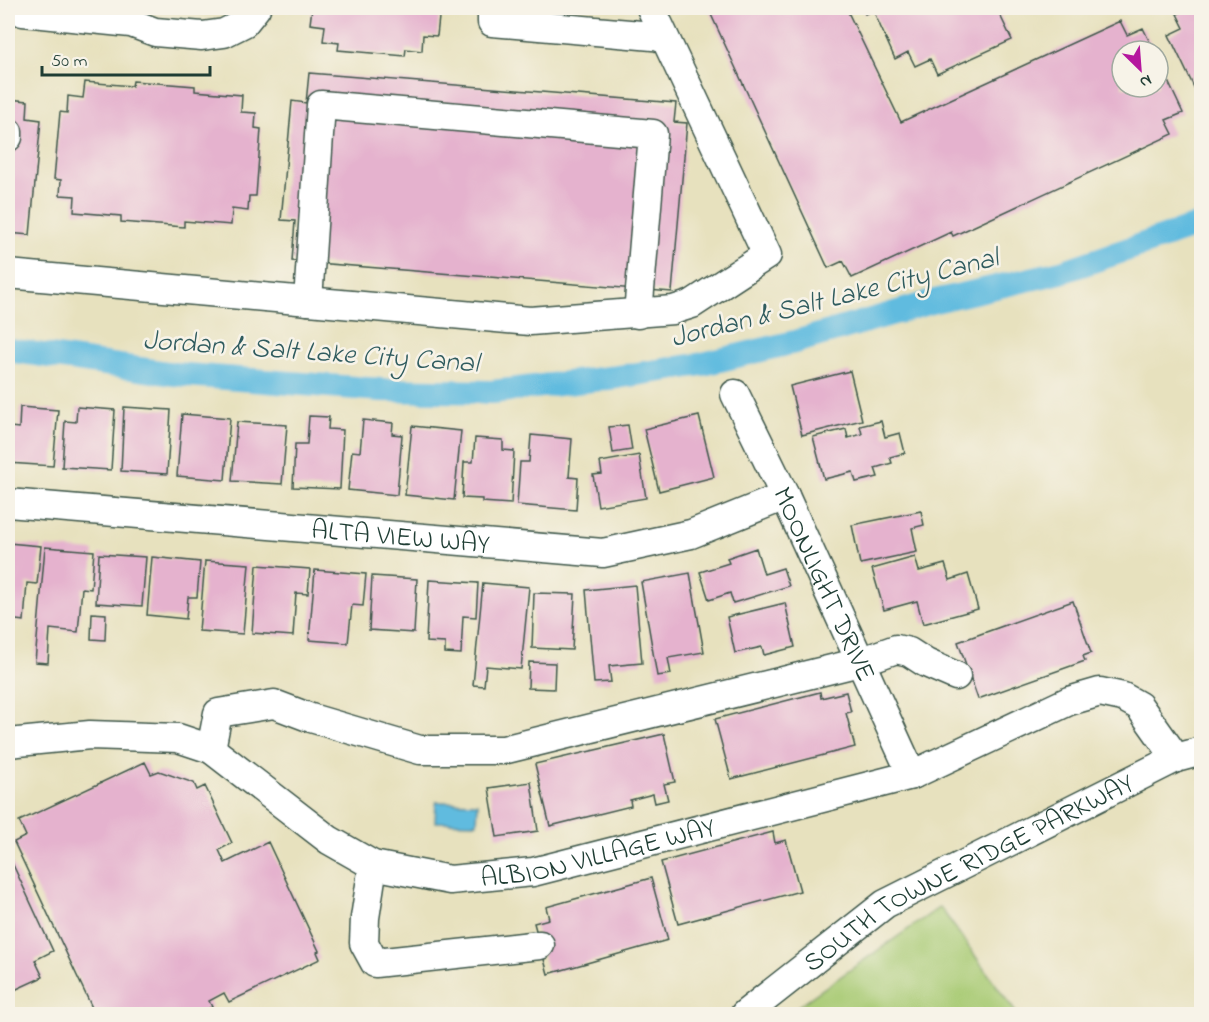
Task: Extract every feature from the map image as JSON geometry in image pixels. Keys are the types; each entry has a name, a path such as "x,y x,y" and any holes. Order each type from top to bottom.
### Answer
{"street":[{"path":"20,8 22,12 131,23 155,32 202,36 224,33 244,23 256,8"},
{"path":"492,8 492,22 664,37"},
{"path":"8,274 530,321 638,314 673,310 692,304 767,255 651,8"},
{"path":"308,301 321,105 653,134 638,314"},
{"path":"8,132 8,137"},
{"name":"MOONLIGHT DRIVE","path":"735,394 785,496 912,775"},
{"name":"ALTA VIEW WAY","path":"8,503 603,553 691,534 785,496"},
{"path":"211,749 218,713 274,704 311,718 420,750 503,750 860,662 896,649 909,651 926,663 956,676"},
{"name":"ALBION VILLAGE WAY","path":"8,743 90,735 178,738 211,749 329,840 374,865 450,880 533,872 912,775 1069,701 1100,692 1123,697 1139,706 1189,754"},
{"name":"SOUTH TOWNE RIDGE PARKWAY","path":"745,1014 885,904 1189,754"},
{"path":"374,865 365,918 364,943 375,963 540,945"}],"green space":[{"path":"940,907 1017,1014 787,1014"}],"water":[{"path":"436,802 478,803 477,823 435,822"}],"building":[{"path":"312,8 440,8 437,36 423,35 422,51 406,49 405,56 338,50 339,43 323,41 325,26 310,24"},
{"path":"708,8 846,8 901,122 1120,21 1127,35 1143,28 1148,39 1110,39 1110,99 1170,99 1170,85 1183,113 1166,120 1173,134 953,236 951,232 852,278 843,261 828,268"},
{"path":"862,8 1005,8 998,11 1012,40 937,74 930,59 915,66 908,52 895,59 873,10 865,14"},
{"path":"1191,8 1202,8 1202,104 1169,35 1184,28 1177,14"},
{"path":"309,73 676,103 674,122 687,123 672,292 292,261 295,221 281,220 292,101 306,103"},
{"path":"133,81 195,86 195,91 242,95 241,112 256,113 255,128 261,129 256,196 249,196 248,211 232,209 231,225 184,221 184,227 121,222 121,216 74,212 75,196 60,195 61,180 54,179 60,112 67,113 68,96 83,98 85,82 132,86"},
{"path":"8,99 28,101 27,118 41,120 30,235 8,233"},
{"path":"850,371 862,420 802,435 790,386"},
{"path":"20,407 58,410 53,466 8,463 10,427 19,428"},
{"path":"77,407 115,410 111,470 62,467 65,421 76,422"},
{"path":"124,407 171,410 167,474 121,471"},
{"path":"182,414 230,418 225,480 177,476"},
{"path":"309,416 329,417 328,429 343,430 340,489 293,487 295,444 307,444"},
{"path":"699,416 714,477 659,491 644,429"},
{"path":"363,420 393,423 392,434 402,435 397,495 348,490 352,451 360,452"},
{"path":"881,421 885,437 900,433 905,453 890,457 892,463 875,468 878,477 856,482 853,472 824,479 813,437 846,429 848,438 862,434 860,426"},
{"path":"237,422 287,425 282,484 232,481"},
{"path":"628,425 632,450 613,453 609,427"},
{"path":"412,426 461,431 454,500 405,495"},
{"path":"531,435 572,439 569,477 578,478 576,510 517,505 520,462 529,462"},
{"path":"475,438 503,440 503,450 514,451 511,504 462,498 464,462 473,462"},
{"path":"639,455 646,498 598,506 593,475 602,474 600,462"},
{"path":"921,511 924,525 912,528 917,552 860,564 852,525"},
{"path":"8,543 41,546 37,584 27,583 24,621 8,619"},
{"path":"45,547 94,551 91,589 82,588 78,632 50,629 48,663 35,662"},
{"path":"756,548 764,574 783,568 789,586 733,603 730,593 709,600 700,572 729,563 727,558"},
{"path":"99,554 146,557 142,606 96,603"},
{"path":"152,557 200,562 197,597 188,597 186,619 147,615"},
{"path":"915,557 919,571 945,564 950,580 968,574 978,609 923,624 917,601 884,610 872,569"},
{"path":"205,561 249,564 243,634 199,631"},
{"path":"257,565 310,569 308,594 296,593 293,636 252,633"},
{"path":"315,570 366,574 363,606 352,605 348,643 309,640"},
{"path":"690,573 704,652 668,658 671,674 657,676 641,582"},
{"path":"372,576 417,579 414,633 369,630"},
{"path":"429,580 478,583 476,617 463,616 461,654 445,653 445,643 426,642"},
{"path":"483,583 529,587 521,669 486,666 484,686 473,685"},
{"path":"635,585 642,663 609,666 611,682 594,683 586,590"},
{"path":"534,593 575,594 572,650 532,648"},
{"path":"1073,601 1091,653 1083,656 1085,661 978,699 958,642"},
{"path":"785,603 795,647 764,655 762,647 735,653 727,617"},
{"path":"92,613 106,614 105,640 91,639"},
{"path":"529,662 555,663 554,689 528,688"},
{"path":"820,692 821,698 846,692 851,712 846,713 855,747 731,779 715,719"},
{"path":"664,734 675,782 664,784 668,800 655,803 653,794 630,800 631,806 550,826 535,764"},
{"path":"145,762 151,774 159,771 194,783 197,790 205,786 232,843 219,850 225,863 268,842 319,951 317,952 320,959 229,1002 224,993 209,1001 212,1007 197,1014 95,1014 14,842 26,836 19,821"},
{"path":"531,782 538,831 497,837 489,788"},
{"path":"773,832 775,843 786,840 800,891 678,924 661,862"},
{"path":"8,854 53,951 35,960 43,977 8,993"},
{"path":"651,878 668,940 548,974 534,923 549,919 546,907"}],"waterway":[{"name":"Jordan & Salt Lake City Canal","path":"8,350 174,374 381,390 492,392 703,364 795,342 935,301 1061,272 1202,224"}]}
